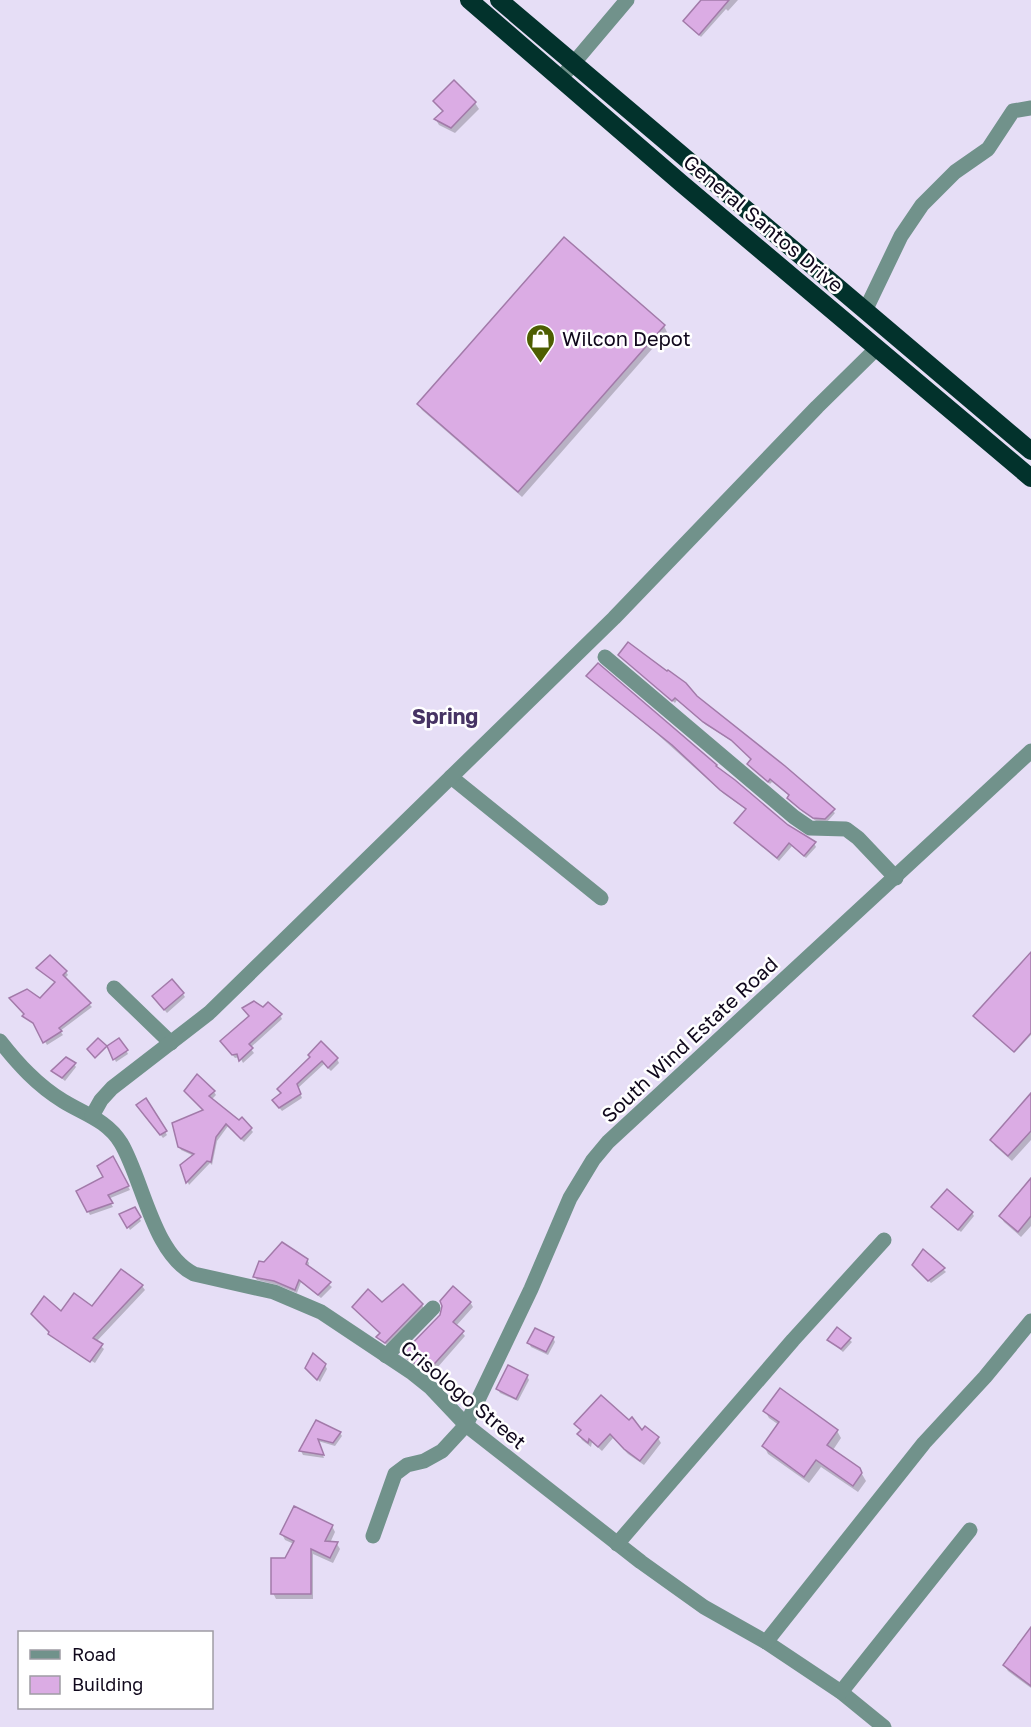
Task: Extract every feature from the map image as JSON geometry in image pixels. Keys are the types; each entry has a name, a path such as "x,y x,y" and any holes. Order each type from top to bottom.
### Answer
{"highway":[{"name":"General Santos Drive","path":"469,0 876,349 1031,478"},
{"name":"General Santos Drive","path":"499,0 1031,451"}],"street":[{"path":"561,78 627,0"},
{"path":"865,311 901,236 922,205 955,172 988,149 1013,111 1031,108"},
{"path":"92,1116 101,1100 112,1088 209,1013 614,618 876,349"},
{"path":"605,657 794,817 810,828 846,829 858,838 896,878"},
{"name":"South Wind Estate Road","path":"373,1536 395,1473 407,1465 424,1461 442,1451 466,1425 531,1289 570,1198 593,1160 608,1142 1031,751"},
{"path":"451,777 601,898"},
{"path":"114,988 171,1043"},
{"name":"Crisologo Street","path":"0,1041 27,1074 64,1102 106,1125 121,1143 166,1247 185,1270 274,1292 321,1312 411,1372 431,1388 466,1425 617,1544 704,1607 766,1642 841,1692 885,1727"},
{"path":"617,1544 793,1340 884,1240"},
{"path":"386,1356 432,1308"},
{"path":"766,1642 924,1443 985,1377 1031,1321"},
{"path":"841,1692 970,1530"}],"building":[{"path":"701,0 729,0 699,35 683,21"},
{"path":"454,80 476,102 451,128 434,119 443,111 433,101"},
{"name":"Wilcon Depot","path":"564,237 665,325 518,492 417,404"},
{"path":"628,642 686,683 697,696 835,809 825,819 813,818 800,809 787,798 789,795 770,779 768,782 747,764 751,759 731,740 703,722 675,698 672,701 618,655"},
{"path":"598,663 716,766 788,825 816,842 804,856 789,843 777,858 734,823 746,809 720,790 672,745 586,676"},
{"path":"1031,952 1031,1033 1014,1052 973,1016"},
{"path":"50,955 67,971 63,975 91,1003 59,1028 62,1031 43,1043 33,1023 22,1016 24,1014 9,998 27,989 40,998 55,982 36,968"},
{"path":"172,979 184,993 164,1010 152,996"},
{"path":"254,1001 263,1007 268,1002 282,1014 249,1044 253,1048 239,1061 237,1054 232,1055 220,1041 249,1016 242,1008"},
{"path":"98,1038 107,1046 95,1058 87,1049"},
{"path":"119,1038 128,1050 113,1060 107,1046"},
{"path":"321,1041 338,1058 328,1068 322,1061 297,1084 301,1094 279,1108 272,1100 281,1093 277,1089 310,1057 308,1055"},
{"path":"66,1057 76,1063 62,1078 51,1071"},
{"path":"197,1074 215,1091 209,1096 239,1120 242,1117 252,1128 241,1139 226,1124 216,1137 211,1162 207,1161 186,1183 180,1165 194,1154 178,1147 172,1123 203,1110 184,1091"},
{"path":"1031,1093 1031,1131 1008,1156 990,1140"},
{"path":"146,1098 167,1131 160,1135 136,1105"},
{"path":"113,1156 129,1186 108,1195 113,1203 87,1212 76,1191 103,1177 97,1166"},
{"path":"1031,1178 1031,1216 1018,1232 999,1216"},
{"path":"947,1189 973,1212 958,1230 931,1207"},
{"path":"135,1207 141,1217 127,1228 119,1214"},
{"path":"282,1242 308,1259 306,1264 331,1282 318,1295 299,1280 295,1290 274,1281 253,1277 259,1261 264,1262"},
{"path":"923,1249 945,1268 928,1281 912,1265"},
{"path":"121,1269 143,1285 93,1338 103,1344 90,1362 48,1334 49,1332 31,1314 44,1296 61,1311 74,1293 92,1306"},
{"path":"403,1284 423,1304 385,1343 376,1337 380,1333 352,1307 368,1289 382,1302"},
{"path":"453,1286 471,1302 453,1322 464,1331 427,1372 402,1354 440,1315 442,1306 440,1301"},
{"path":"837,1327 851,1338 841,1349 827,1340"},
{"path":"535,1328 554,1337 546,1352 527,1343"},
{"path":"313,1353 326,1364 317,1380 305,1368"},
{"path":"508,1365 528,1375 516,1399 496,1389"},
{"path":"780,1388 838,1430 827,1445 860,1468 862,1473 853,1486 816,1460 804,1477 762,1446 779,1422 763,1411"},
{"path":"601,1395 629,1420 632,1417 642,1430 645,1426 659,1437 640,1461 610,1434 598,1447 589,1439 588,1443 577,1434 581,1430 574,1424"},
{"path":"316,1420 341,1432 333,1443 318,1439 324,1455 299,1451"},
{"path":"294,1506 333,1525 325,1541 338,1542 330,1558 311,1549 311,1594 271,1594 271,1558 285,1558 294,1541 280,1534"},
{"path":"1031,1627 1031,1686 1003,1665"}],"place":[{"name":"Wilcon Depot","path":"541,364"}],"district":[{"name":"Spring","path":"445,716"}]}
